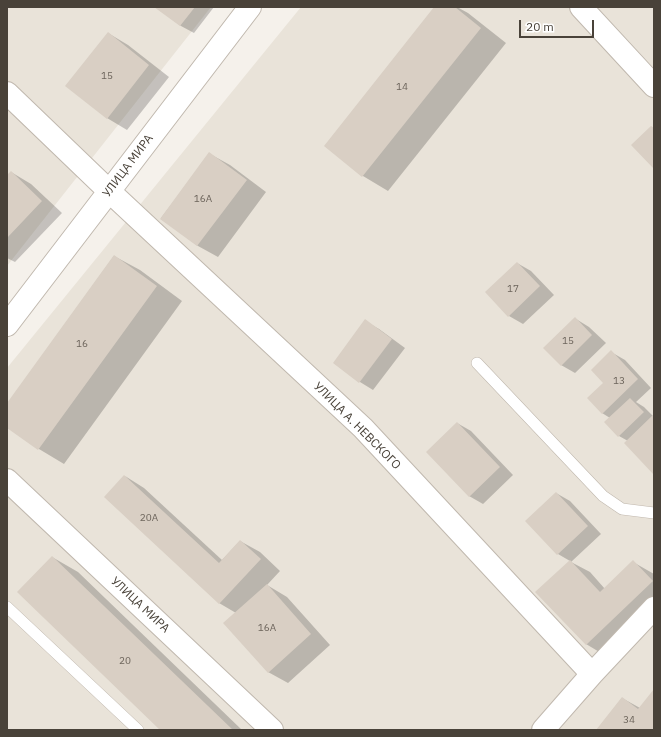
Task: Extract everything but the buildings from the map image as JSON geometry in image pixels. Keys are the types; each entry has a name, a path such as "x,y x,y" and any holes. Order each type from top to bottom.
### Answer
{"street":[{"name":"УЛИЦА МИРА","path":"7,325 250,7"},
{"path":"581,7 654,86"},
{"name":"УЛИЦА А. НЕВСКОГО","path":"7,93 109,191 363,428 592,674"},
{"name":"УЛИЦА МИРА","path":"7,480 272,730"},
{"path":"543,730 592,674 654,608"}],"lane":[{"path":"477,363 603,496 622,509 654,513"},
{"path":"7,607 138,730"}],"shaded area":[{"path":"7,7 211,7 7,266"},
{"path":"301,7 654,7 654,730 7,730 7,368"}]}
